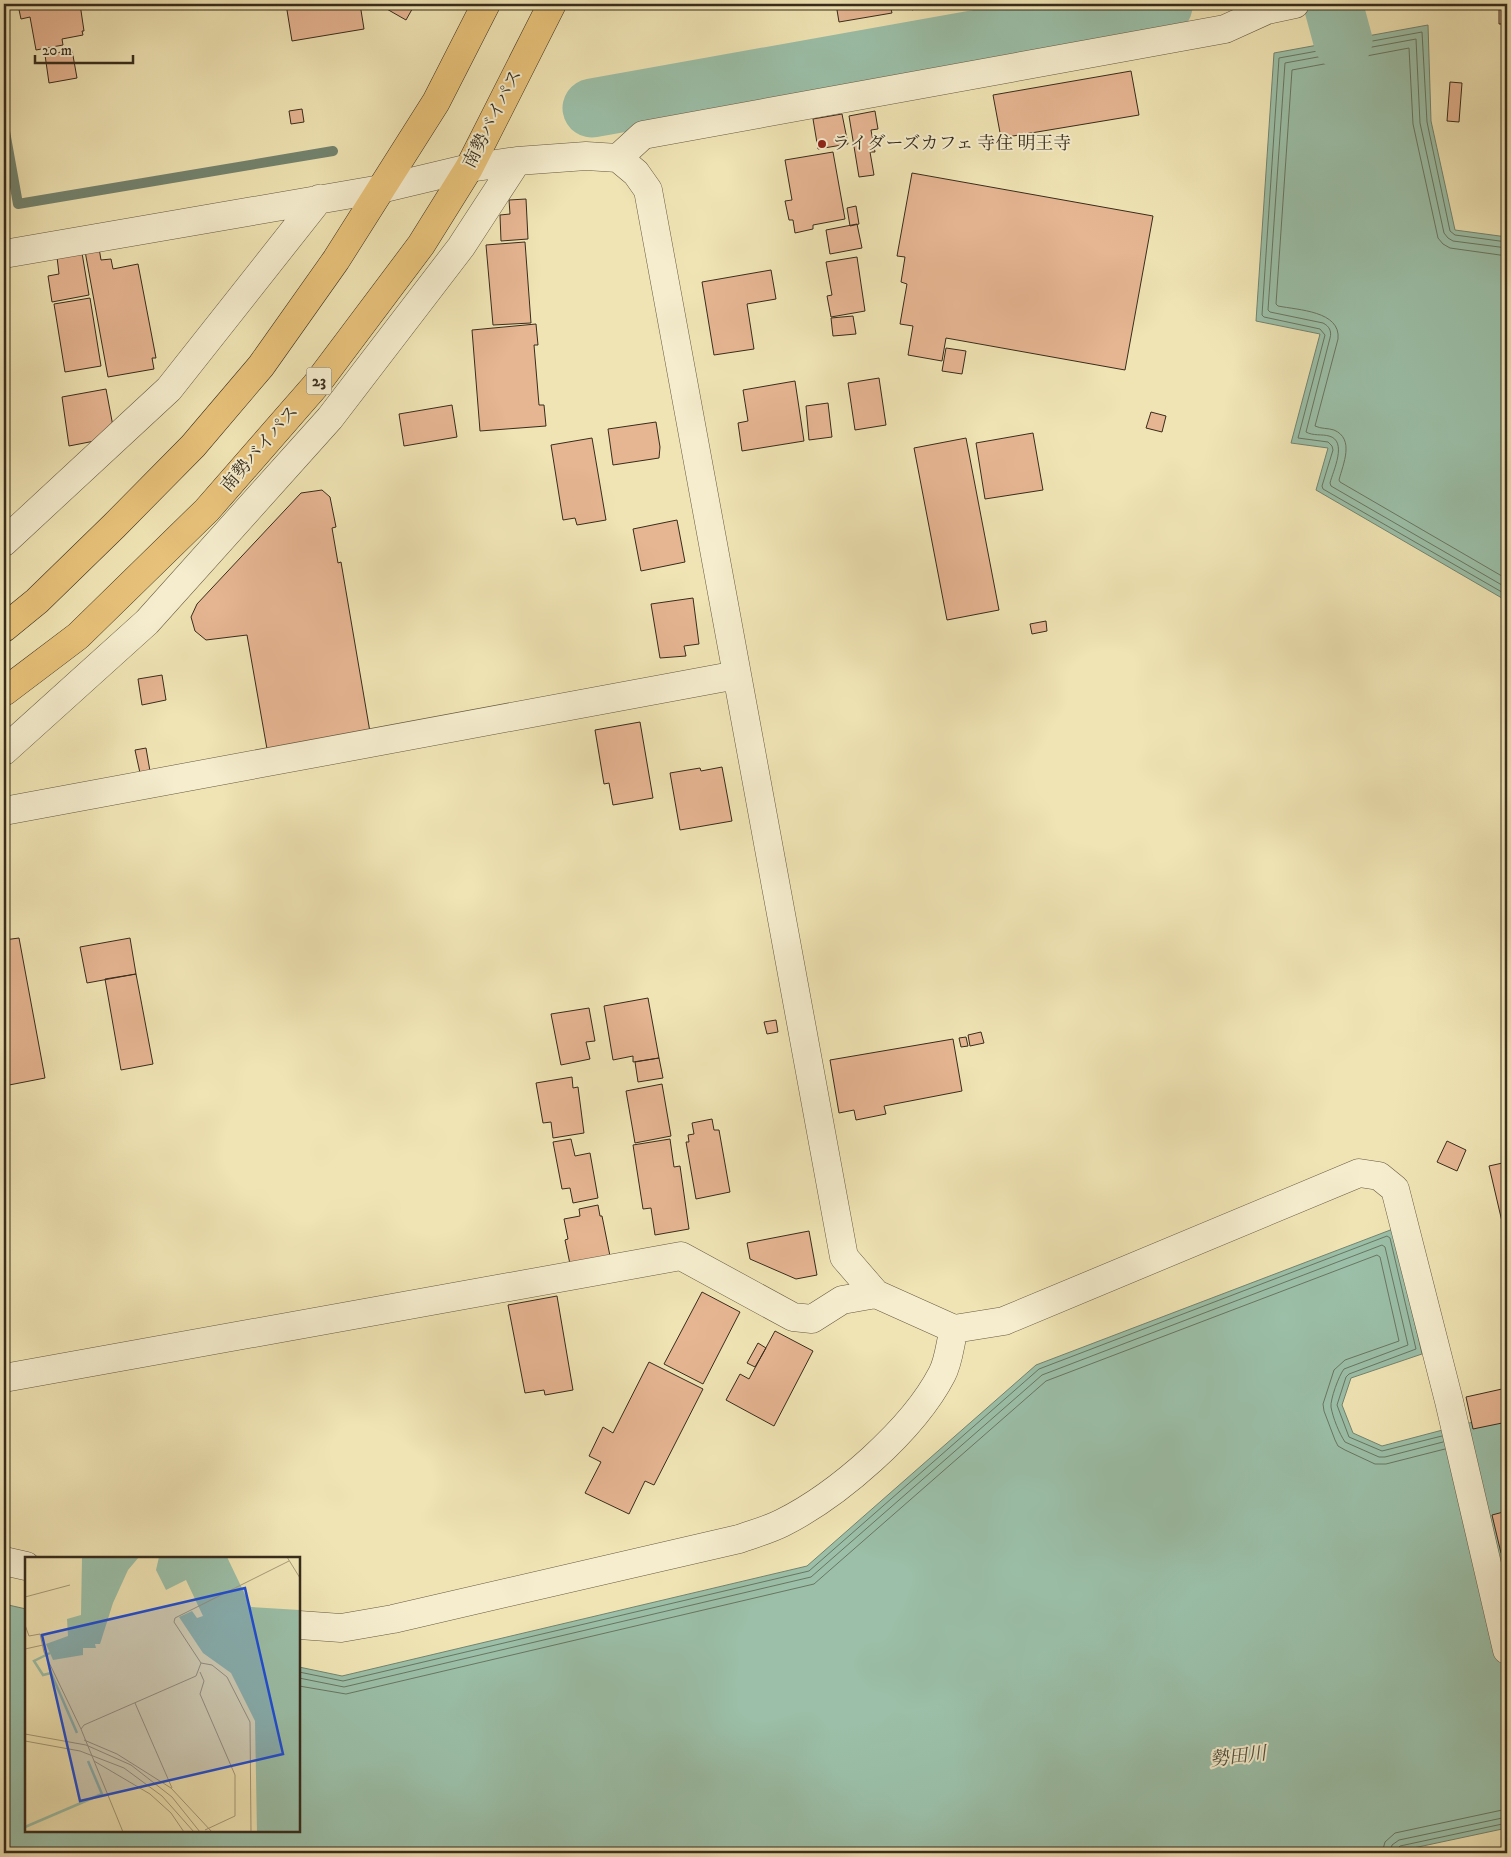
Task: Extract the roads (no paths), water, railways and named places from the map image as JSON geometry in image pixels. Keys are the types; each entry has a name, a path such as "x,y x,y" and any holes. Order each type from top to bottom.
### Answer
{"highway":[{"path":"4,628 44,595 193,446 261,366 336,260 436,102 486,4"},
{"name":"南勢バイパス","path":"4,692 78,636 207,510 316,385 422,246 469,168 552,4"}],"street":[{"path":"618,158 643,135 1225,29 1267,10 1295,4"},
{"path":"4,254 381,189 469,168 517,161 586,156 618,158 636,173 648,190 844,1257 876,1294 954,1329 1004,1321 1359,1173 1379,1176 1395,1188 1449,1401 1507,1650"},
{"path":"4,752 147,622 330,418 461,247 517,161"},
{"path":"4,542 169,389 319,199"},
{"path":"4,811 737,675"},
{"path":"4,1378 681,1256 793,1317 812,1319 842,1300 876,1294"},
{"path":"300,1626 341,1628 393,1619 739,1538 781,1524 814,1504 858,1473 916,1414 943,1372 954,1329"},
{"path":"4,1561 25,1566"}],"water":[{"path":"1428,25 1431,121 1455,230 1507,237 1507,601 1316,490 1328,448 1291,443 1320,334 1256,321 1274,53"},
{"name":"勢田川","path":"1393,1229 1422,1354 1351,1378 1342,1405 1353,1433 1382,1446 1507,1413 1507,1828 1390,1853 4,1853 4,1604 25,1609 25,1832 300,1832 300,1667 342,1676 807,1566 1036,1365"}],"waterway":[{"path":"592,108 1163,6 1163,4"},
{"path":"1333,4 1343,41"},
{"path":"4,126 18,204 333,151"}],"place":[{"name":"ライダーズカフェ 寺住 明王寺","path":"822,144"}]}
